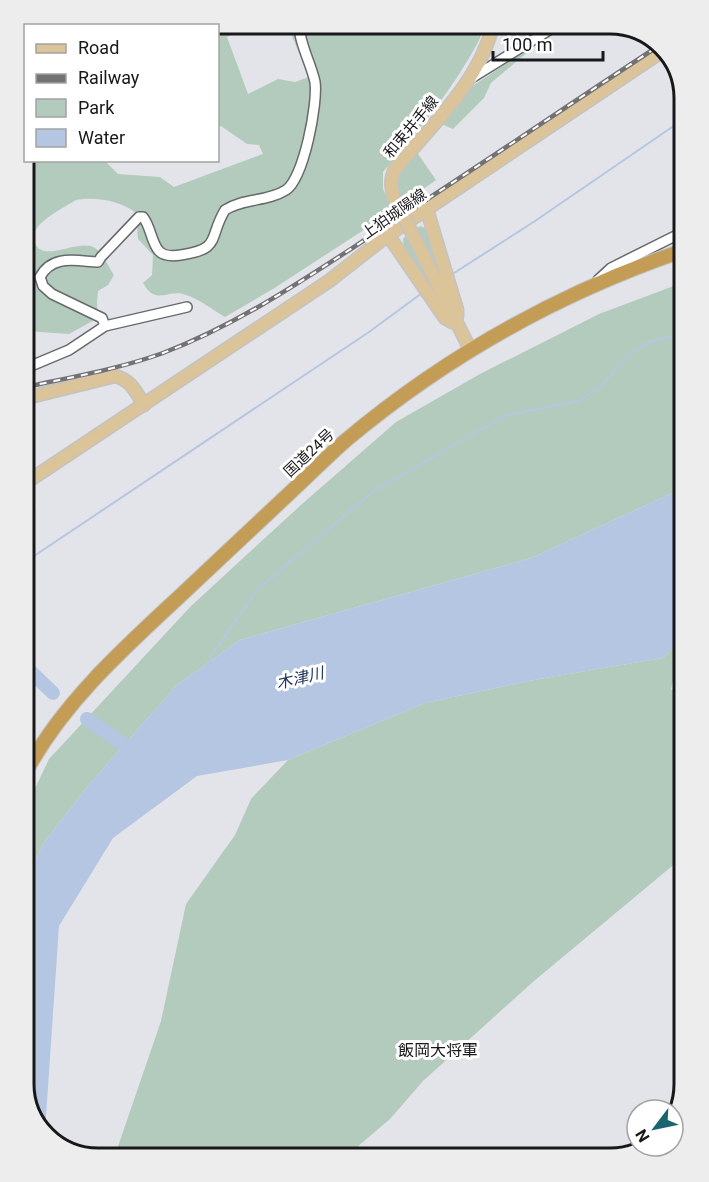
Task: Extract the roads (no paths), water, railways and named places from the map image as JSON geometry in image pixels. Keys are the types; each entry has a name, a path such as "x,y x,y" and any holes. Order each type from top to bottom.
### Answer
{"highway":[{"name":"国道24号","path":"34,758 62,717 114,658 344,442 403,395 470,349 535,312 595,284 674,254"}],"main road":[{"name":"和束井手線","path":"470,349 394,197 391,186 395,169 470,79 485,51 490,35"},
{"name":"上狛城陽線","path":"35,477 329,281 388,235 657,54"},
{"path":"427,210 457,310 458,327"},
{"path":"388,235 445,318 458,327"},
{"path":"35,396 115,376 125,378 131,384 144,405"}],"street":[{"path":"105,326 102,318 52,294 43,286 40,277 44,269 60,260 98,262 139,217 143,217 147,222 156,246 163,254 173,256 202,252 213,241 225,210 275,195 295,182 305,150 316,98 315,82 302,34"},
{"path":"470,79 541,35"},
{"path":"595,284 611,268 674,236"},
{"path":"35,364 69,350 105,326 187,307"}],"water":[{"name":"木津川","path":"674,492 674,648 663,658 539,679 425,703 288,760 197,776 113,838 59,926 46,1120 38,1104 34,1084 34,864 43,844 87,787 177,685 240,640 531,558"}],"waterway":[{"path":"451,275 535,221 674,126"},
{"path":"35,556 369,332 422,293"},
{"path":"210,664 209,659 257,590 375,490 507,415 579,401 602,386 620,363 637,349 652,341 674,335"},
{"path":"34,675 53,693"},
{"path":"87,719 139,755"}],"railway":[{"path":"35,385 146,359 192,341 249,312 330,263 653,50"}],"district":[{"name":"飯岡大将軍","path":"438,1050"}]}
